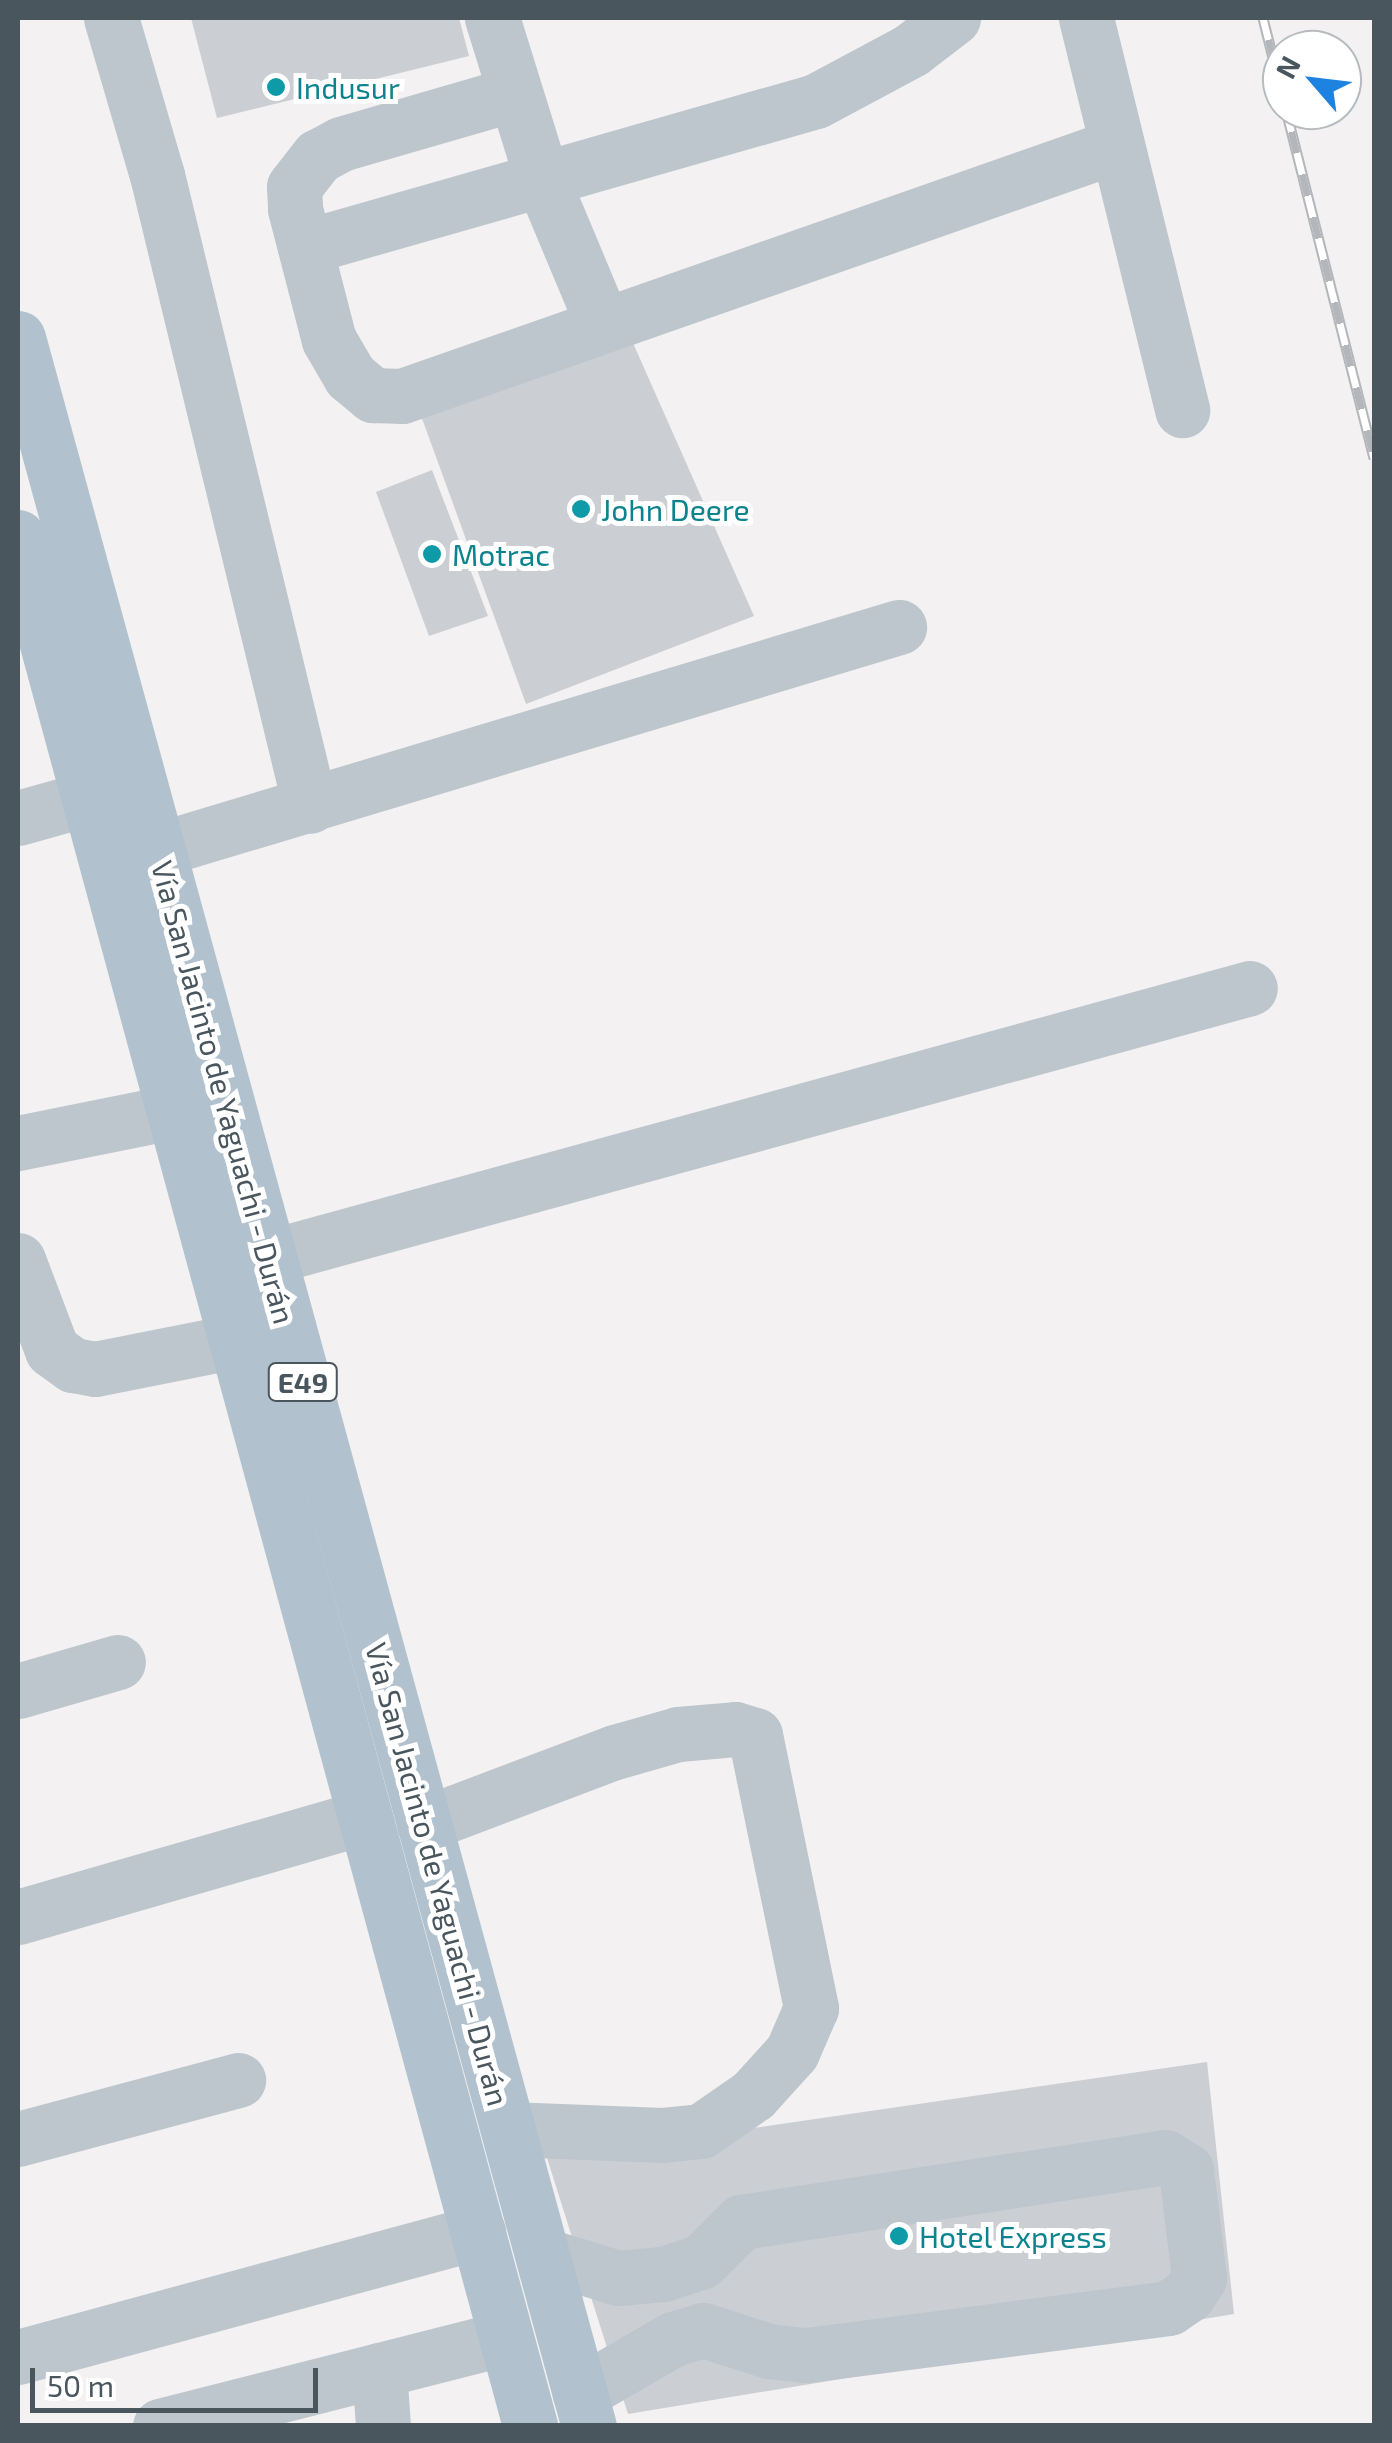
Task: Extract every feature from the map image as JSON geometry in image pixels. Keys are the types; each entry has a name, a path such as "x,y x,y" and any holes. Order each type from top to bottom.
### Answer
{"main road":[{"name":"Vía San Jacinto de Yaguachi - Durán","path":"18,338 584,2409"},
{"name":"Vía San Jacinto de Yaguachi - Durán","path":"18,537 34,658 88,798 530,2426"}],"street":[{"path":"110,18 157,175 310,806"},
{"path":"492,18 542,179 603,325"},
{"path":"305,247 816,101 911,50 953,18"},
{"path":"1086,18 1182,410"},
{"path":"513,94 341,144 318,156 294,187 329,340 350,376 373,395 402,396 1116,146"},
{"path":"158,850 899,627"},
{"path":"18,818 88,798"},
{"path":"269,1258 1250,988"},
{"path":"18,1143 172,1112"},
{"path":"18,1260 52,1350 73,1364 94,1369 236,1341"},
{"path":"18,1692 118,1662"},
{"path":"424,1824 615,1752 678,1734 736,1729 755,1735 811,2008 792,2052 753,2095 700,2131 663,2135 508,2129"},
{"path":"18,1918 365,1817"},
{"path":"18,2139 238,2080"},
{"path":"542,2255 618,2278 663,2274 701,2262 741,2222 1164,2157 1186,2170 1199,2278 1188,2295 1169,2308 805,2354 769,2350 703,2330 673,2339 584,2409"},
{"path":"18,2356 478,2232"},
{"path":"160,2426 506,2338"},
{"path":"380,2370 383,2426"}],"building":[{"name":"Indusur","path":"191,18 459,18 469,56 217,118"},
{"name":"John Deere","path":"625,325 754,616 526,704 416,402"},
{"name":"Motrac","path":"432,470 488,616 429,636 376,492"},
{"name":"Hotel Express","path":"1207,2062 1234,2314 628,2414 547,2158"}],"railway":[{"path":"1263,18 1266,30"},
{"path":"1291,130 1374,458"}],"place":[{"name":"Indusur","path":"276,87"},
{"name":"John Deere","path":"581,509"},
{"name":"Motrac","path":"432,554"},
{"name":"Hotel Express","path":"899,2236"}]}
